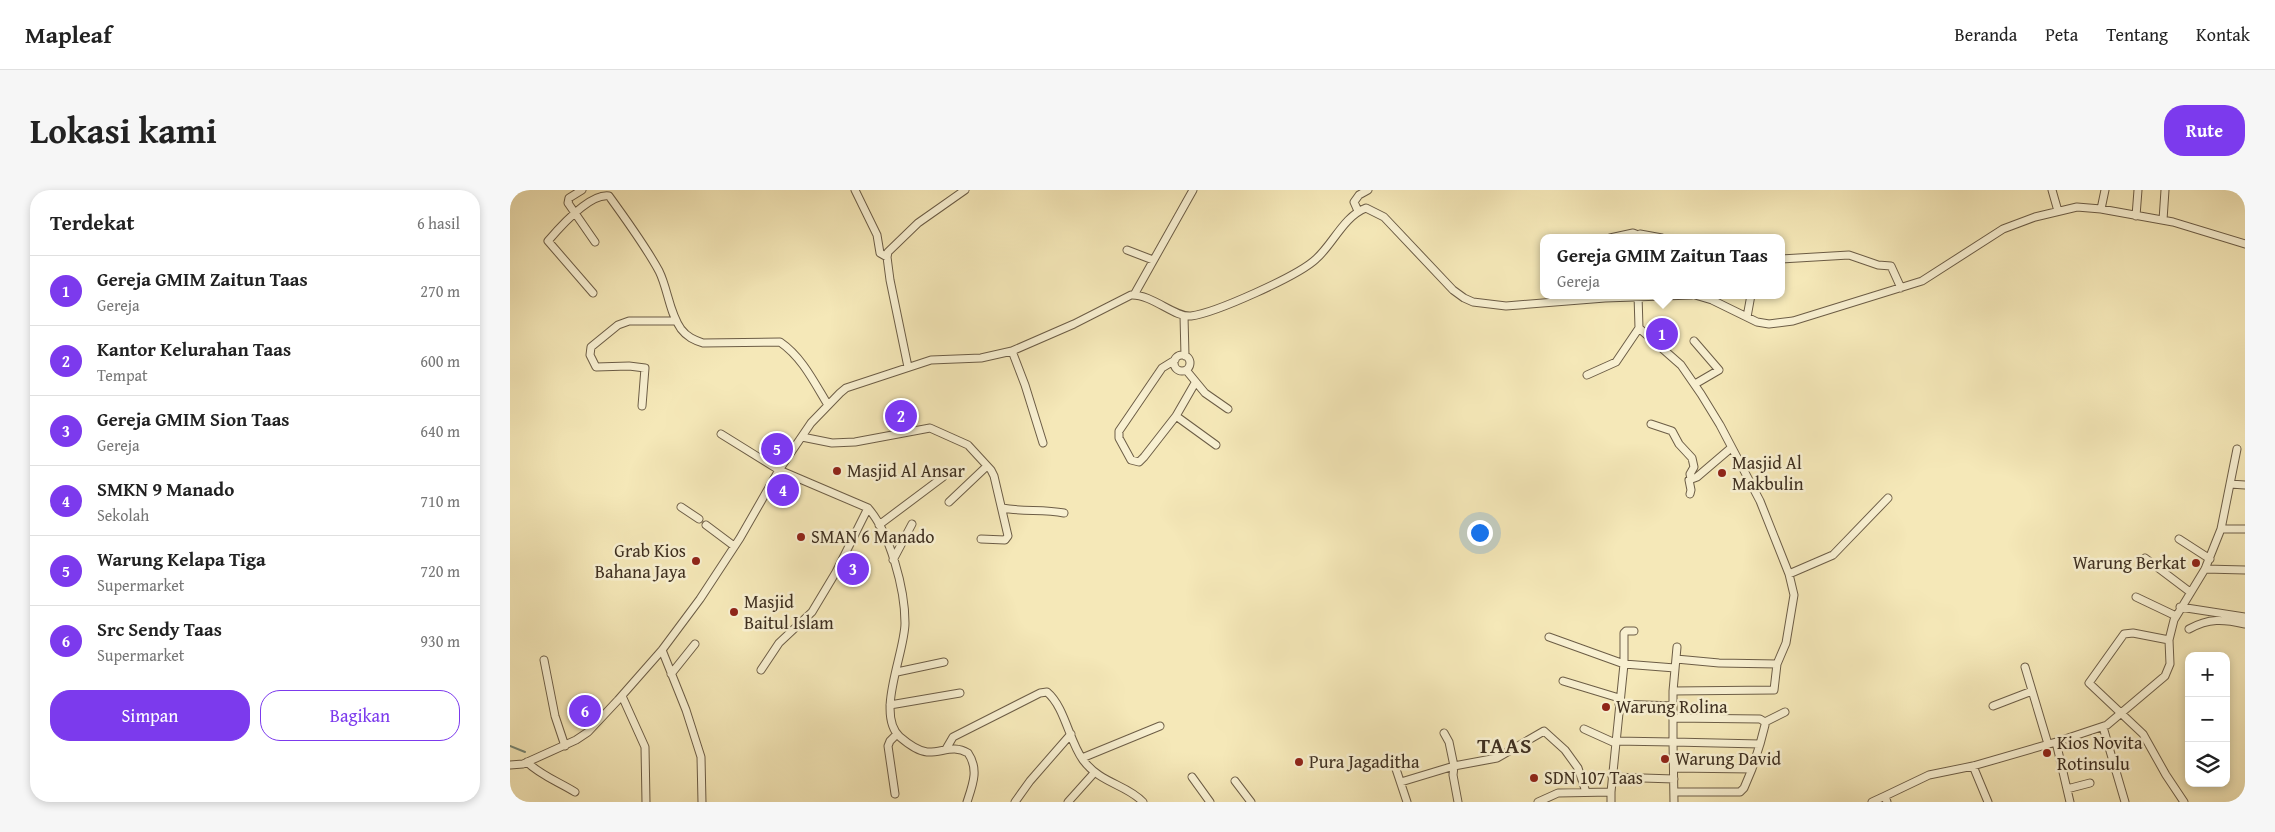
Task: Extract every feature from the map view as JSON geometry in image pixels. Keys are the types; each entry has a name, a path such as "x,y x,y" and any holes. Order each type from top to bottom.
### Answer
{"street":[{"path":"582,190 569,200 570,208 595,242"},
{"path":"855,190 878,235 880,253 887,257"},
{"path":"908,367 887,257 892,247 918,223 965,190"},
{"path":"510,765 519,765 565,746 588,732 622,696 662,650 700,599 779,470 802,437 828,405 846,388 932,360 981,358 1012,351 1134,295 1193,190"},
{"path":"1358,211 1354,202 1359,195 1368,190"},
{"path":"2052,190 2058,211"},
{"path":"2101,208 2105,190"},
{"path":"2136,216 2138,190"},
{"path":"2163,220 2165,190"},
{"path":"593,293 548,241 575,214 598,197 609,196 659,272 675,321 683,332 692,340 703,343 780,342 789,348 801,362 828,405"},
{"path":"1706,299 1764,324 1793,322 1900,284 1927,278 2003,229 2058,211 2077,207 2101,208 2163,220 2206,231 2245,244"},
{"path":"1134,295 1165,306 1184,316 1215,310 1310,265 1358,211 1366,208 1379,213 1443,281 1464,298 1473,302 1506,306 1598,299"},
{"path":"1127,250 1153,260"},
{"path":"1785,259 1850,255 1878,265 1890,265 1900,284"},
{"path":"1587,375 1616,362 1639,328 1638,299"},
{"path":"1747,317 1750,299"},
{"path":"1184,316 1185,356 1189,363 1186,370"},
{"path":"642,406 645,368 629,366 596,367 590,355 591,347 618,325 629,321 675,321"},
{"path":"1639,328 1681,365 1695,384 1732,448 1760,502 1790,574 1794,595 1786,643 1777,664 1774,690 1673,691"},
{"path":"1694,341 1720,370 1695,384"},
{"path":"1012,351 1043,442"},
{"path":"1185,356 1177,357 1162,368 1119,431 1119,438 1131,460 1139,462 1144,457 1176,416 1195,383"},
{"path":"1174,360 1175,368 1186,370"},
{"path":"1186,370 1205,393 1228,408"},
{"path":"1176,416 1216,445"},
{"path":"1651,424 1672,430 1678,444 1693,461 1694,467 1690,474 1691,479 1688,482 1691,490 1690,494"},
{"path":"802,437 832,442 855,442 930,428 968,445 990,470 1002,508 1008,538 981,539"},
{"path":"721,434 779,470 868,508 879,525 893,560 901,588 905,622 903,649 890,704 892,724 897,734 908,743 926,752 946,748 963,750 968,753 975,765 967,802"},
{"path":"1691,479 1697,477 1732,448"},
{"path":"1872,802 1886,799 1929,775 1973,766 2103,727 2123,713 2167,672 2170,664 2169,640 2176,616 2205,569 2221,529 2237,449"},
{"path":"949,502 990,470"},
{"path":"879,525 943,477"},
{"path":"2230,484 2245,485"},
{"path":"1790,574 1833,555 1888,498"},
{"path":"681,507 699,520"},
{"path":"761,670 779,644 816,606 836,572 868,508"},
{"path":"1002,508 1017,511 1042,510 1064,513"},
{"path":"893,560 912,524"},
{"path":"706,525 734,546"},
{"path":"2221,529 2245,529"},
{"path":"2179,539 2210,559"},
{"path":"2144,558 2190,592"},
{"path":"2205,569 2245,570"},
{"path":"2136,597 2176,616"},
{"path":"2180,607 2245,617"},
{"path":"2189,629 2204,621 2233,621 2245,624"},
{"path":"1611,802 1615,742 1624,664 1624,633 1626,631 1634,631"},
{"path":"2169,640 2133,633 2124,634 2090,681 2091,685 2139,728 2166,776 2184,802"},
{"path":"1549,638 1624,664 1675,668"},
{"path":"671,674 695,644"},
{"path":"1674,802 1673,691 1677,647"},
{"path":"662,650 686,710 701,756 702,802"},
{"path":"1676,659 1719,663 1777,664"},
{"path":"544,660 555,716 565,746"},
{"path":"897,672 944,662"},
{"path":"2025,667 2048,744"},
{"path":"1562,680 1619,701 1673,706"},
{"path":"1994,706 2032,691"},
{"path":"946,748 953,737 1040,692 1047,692 1051,696 1082,758 1094,773 1136,796 1142,802"},
{"path":"890,704 960,693"},
{"path":"622,696 645,747 646,802"},
{"path":"1765,722 1785,712"},
{"path":"1673,718 1760,719 1765,722"},
{"path":"1674,792 1740,792 1744,788 1752,769 1765,722"},
{"path":"1082,758 1160,726"},
{"path":"2103,727 2125,802"},
{"path":"1584,729 1615,742 1760,744"},
{"path":"1401,782 1454,766 1497,758 1544,731 1565,750 1578,768 1586,792"},
{"path":"1444,733 1449,742 1454,766 1453,775 1458,802"},
{"path":"895,794 888,746 897,734"},
{"path":"1016,802 1030,781 1071,734"},
{"path":"2056,742 2070,802"},
{"path":"527,762 541,774 550,777 575,792"},
{"path":"1973,766 1988,802"},
{"path":"1674,768 1752,769"},
{"path":"1396,769 1407,802"},
{"path":"1068,802 1094,773"},
{"path":"1192,777 1210,802"},
{"path":"1612,777 1674,779"},
{"path":"1235,781 1251,802"},
{"path":"2065,785 2090,783"},
{"path":"1538,802 1553,795 1567,792 1611,792"},
{"path":"1567,792 1569,802"},
{"path":"1129,802 1136,796"}],"waterway":[{"path":"510,746 525,752"}],"place":[{"name":"Gereja GMIM Zaitun Taas","path":"1662,334"},
{"name":"Kantor Kelurahan Taas","path":"901,416"},
{"name":"Warung Kelapa Tiga","path":"777,449"},
{"name":"Masjid Al Ansar","path":"837,471"},
{"name":"Masjid Al Makbulin","path":"1722,473"},
{"name":"SMKN 9 Manado","path":"783,490"},
{"name":"SMAN 6 Manado","path":"801,537"},
{"name":"Grab Kios Bahana Jaya","path":"696,561"},
{"name":"Warung Berkat","path":"2196,563"},
{"name":"Gereja GMIM Sion Taas","path":"853,569"},
{"name":"Masjid Baitul Islam","path":"734,612"},
{"name":"Warung Rolina","path":"1606,707"},
{"name":"Src Sendy Taas","path":"585,711"},
{"name":"Kios Novita Rotinsulu","path":"2047,753"},
{"name":"Warung David","path":"1665,759"},
{"name":"Pura Jagaditha","path":"1299,762"},
{"name":"SDN 107 Taas","path":"1534,778"}],"district":[{"name":"TAAS","path":"1505,745"}]}
